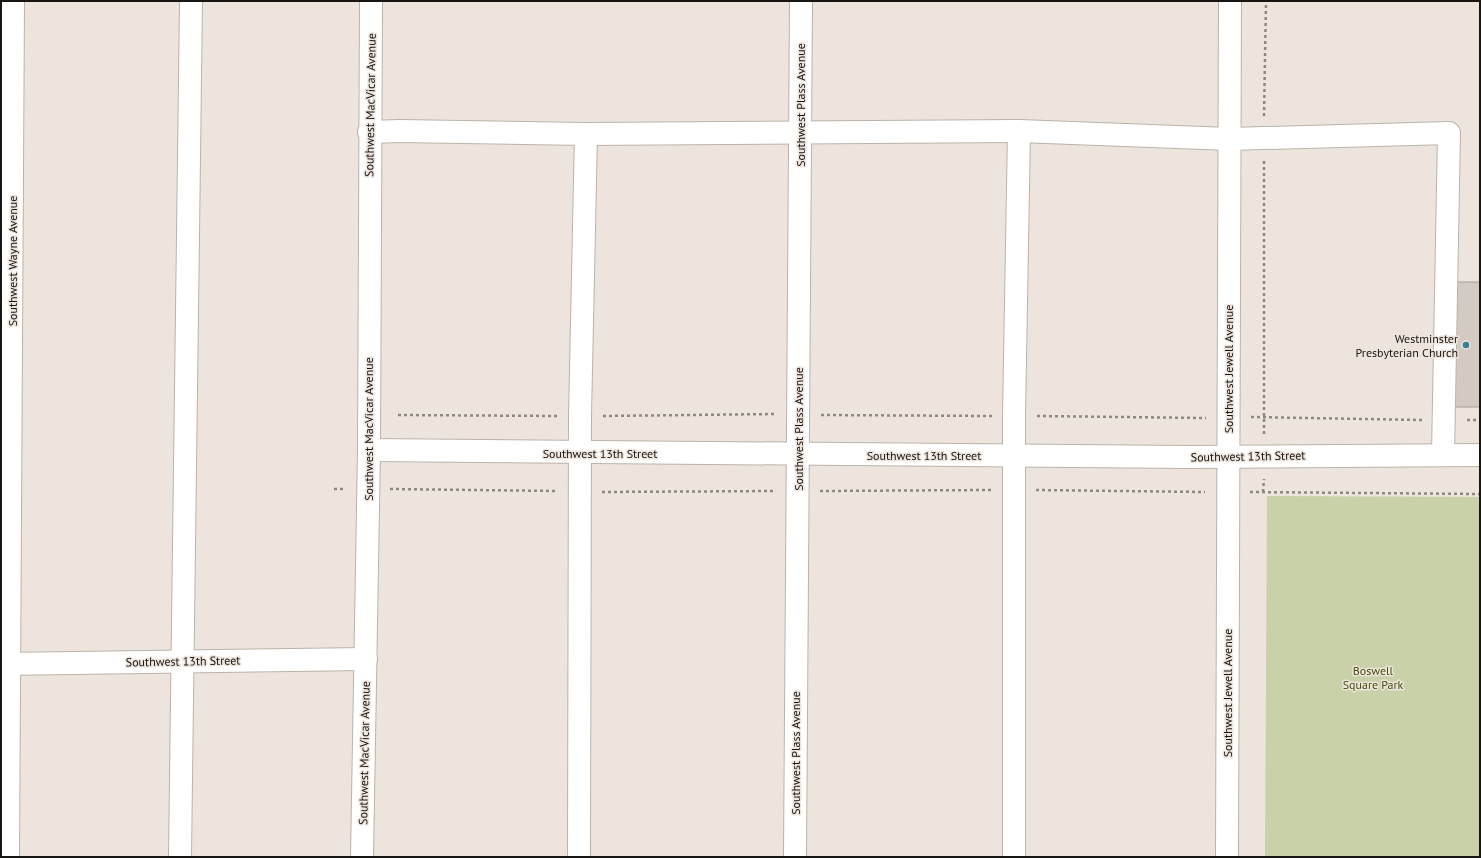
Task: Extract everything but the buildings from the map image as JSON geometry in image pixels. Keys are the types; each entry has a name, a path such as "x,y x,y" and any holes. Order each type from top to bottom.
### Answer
{"street":[{"name":"Southwest Wayne Avenue","path":"8,857 6,664 13,1"},
{"path":"180,857 191,1"},
{"name":"Southwest MacVicar Avenue","path":"362,857 369,450 369,132 371,1"},
{"name":"Southwest Plass Avenue","path":"795,857 801,1"},
{"name":"Southwest Jewell Avenue","path":"1227,857 1230,1"},
{"path":"369,132 400,131 586,134 1018,131 1230,139 1449,132 1443,455"},
{"path":"1014,857 1014,416 1018,131"},
{"path":"579,857 579,452 586,134"},
{"name":"Southwest 13th Street","path":"369,450 1015,456 1480,455"},
{"name":"Southwest 13th Street","path":"6,664 366,659"}],"path":[{"path":"1264,492 1264,138 1266,1"},
{"path":"398,415 580,416 798,414 1480,420"},
{"path":"334,489 579,492 1015,490 1480,494"}],"green space":[{"name":"Boswell Square Park","path":"1267,496 1480,497 1480,857 1265,857"}],"place":[{"name":"Westminster Presbyterian Church","path":"1466,345"}]}
